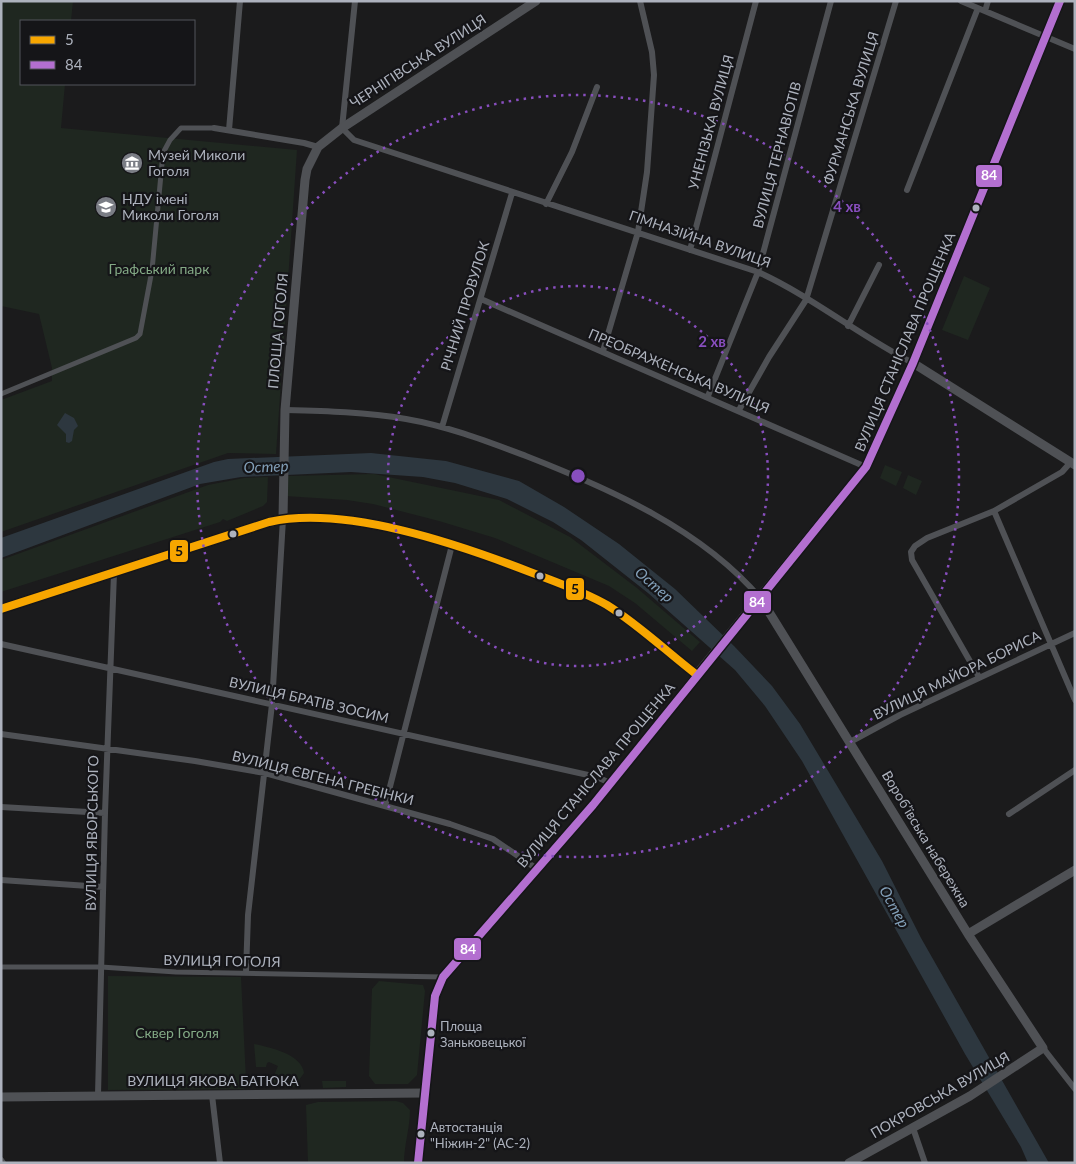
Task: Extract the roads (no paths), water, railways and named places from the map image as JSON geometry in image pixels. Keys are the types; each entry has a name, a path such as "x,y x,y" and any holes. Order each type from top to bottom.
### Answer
{"main road":[{"name":"ВУЛИЦЯ СТАНІСЛАВА ПРОЩЕНКА","path":"443,978 610,783 866,467 913,363 1060,1"},
{"path":"1,609 283,519 316,517 343,520 452,545 496,558 592,597 624,617 696,675"},
{"path":"418,1163 436,996 443,978"}],"street":[{"path":"229,130 240,1"},
{"path":"342,128 354,1"},
{"name":"ЧЕРНІГІВСЬКА ВУЛИЦЯ","path":"318,148 342,128 536,1"},
{"path":"603,351 638,232 647,172 654,75 652,52 640,1"},
{"name":"УНЕНІЗЬКА ВУЛИЦЯ","path":"690,250 756,1"},
{"name":"ВУЛИЦЯ ТЕРНАВІОТІВ","path":"708,396 758,272 831,1"},
{"name":"ФУРМАНСЬКА ВУЛИЦЯ","path":"739,410 768,356 806,300 896,1"},
{"path":"961,1 1075,49"},
{"path":"907,190 981,10 988,1"},
{"path":"546,204 572,152 598,87"},
{"path":"1,394 136,338 140,334 152,270 163,153 170,140 181,128 229,130 304,143 318,148"},
{"name":"ГІМНАЗІЙНА ВУЛИЦЯ","path":"342,128 354,140 758,272 779,282 848,326 913,363 1073,464"},
{"name":"ПЛОЩА ГОГОЛЯ","path":"283,519 286,438 285,410 305,180 307,169 318,148"},
{"name":"РІЧНИЙ ПРОВУЛОК","path":"442,426 512,193"},
{"path":"848,326 879,265"},
{"name":"ПРЕОБРАЖЕНСЬКА ВУЛИЦЯ","path":"480,299 708,396 866,467"},
{"path":"285,410 364,413 442,426 557,468 651,514 704,548 751,587 760,599"},
{"path":"979,677 912,560 911,552 915,546 927,538 994,511 1073,464"},
{"path":"994,511 1075,700"},
{"path":"246,972 248,915 272,704 283,519"},
{"path":"385,806 452,545"},
{"name":"ВУЛИЦЯ ЯВОРСЬКОГО","path":"98,1095 105,814 114,572"},
{"name":"Воробʼївська набережна","path":"760,599 968,934 1043,1048 1075,1089"},
{"name":"ВУЛИЦЯ МАЙОРА БОРИСА","path":"850,742 900,714 1075,633"},
{"name":"ВУЛИЦЯ БРАТІВ ЗОСИМ","path":"1,644 597,777 610,783"},
{"name":"ВУЛИЦЯ ЄВГЕНА ГРЕБІНКИ","path":"1,734 265,773 450,824 493,839 537,869"},
{"path":"1009,814 1075,770"},
{"path":"1,807 105,814"},
{"path":"968,934 1075,870"},
{"path":"1,880 103,887"},
{"name":"ВУЛИЦЯ ГОГОЛЯ","path":"1,967 101,967 443,978"},
{"name":"ПОКРОВСЬКА ВУЛИЦЯ","path":"849,1163 970,1096 1043,1048"},
{"name":"ВУЛИЦЯ ЯКОВА БАТЮКА","path":"1,1097 425,1093"},
{"path":"212,1095 220,1163"},
{"path":"913,1128 924,1163"}],"water":[{"path":"65,413 74,418 78,426 74,430 72,441 69,443 66,442 66,434 57,425"},
{"name":"Остер","path":"371,453 446,461 519,481 564,507 619,544 675,589 734,646 772,686 800,724 882,861 921,938 1049,1163 1028,1163 1021,1147 965,1054 802,761 765,706 735,670 648,593 581,540 553,522 507,499 455,483 423,477 351,472 241,477 200,484 1,558 1,538 214,462 228,459"}],"place":[{"name":"Музей Миколи Гоголя","path":"132,163"},
{"name":"НДУ імені Миколи Гоголя","path":"106,207"},
{"name":"Площа Заньковецької","path":"431,1033"},
{"name":"Автостанція \"Ніжин-2\" (АС-2)","path":"421,1134"}],"park label":[{"name":"Графський парк","path":"159,269"},
{"name":"Сквер Гоголя","path":"177,1033"}]}
